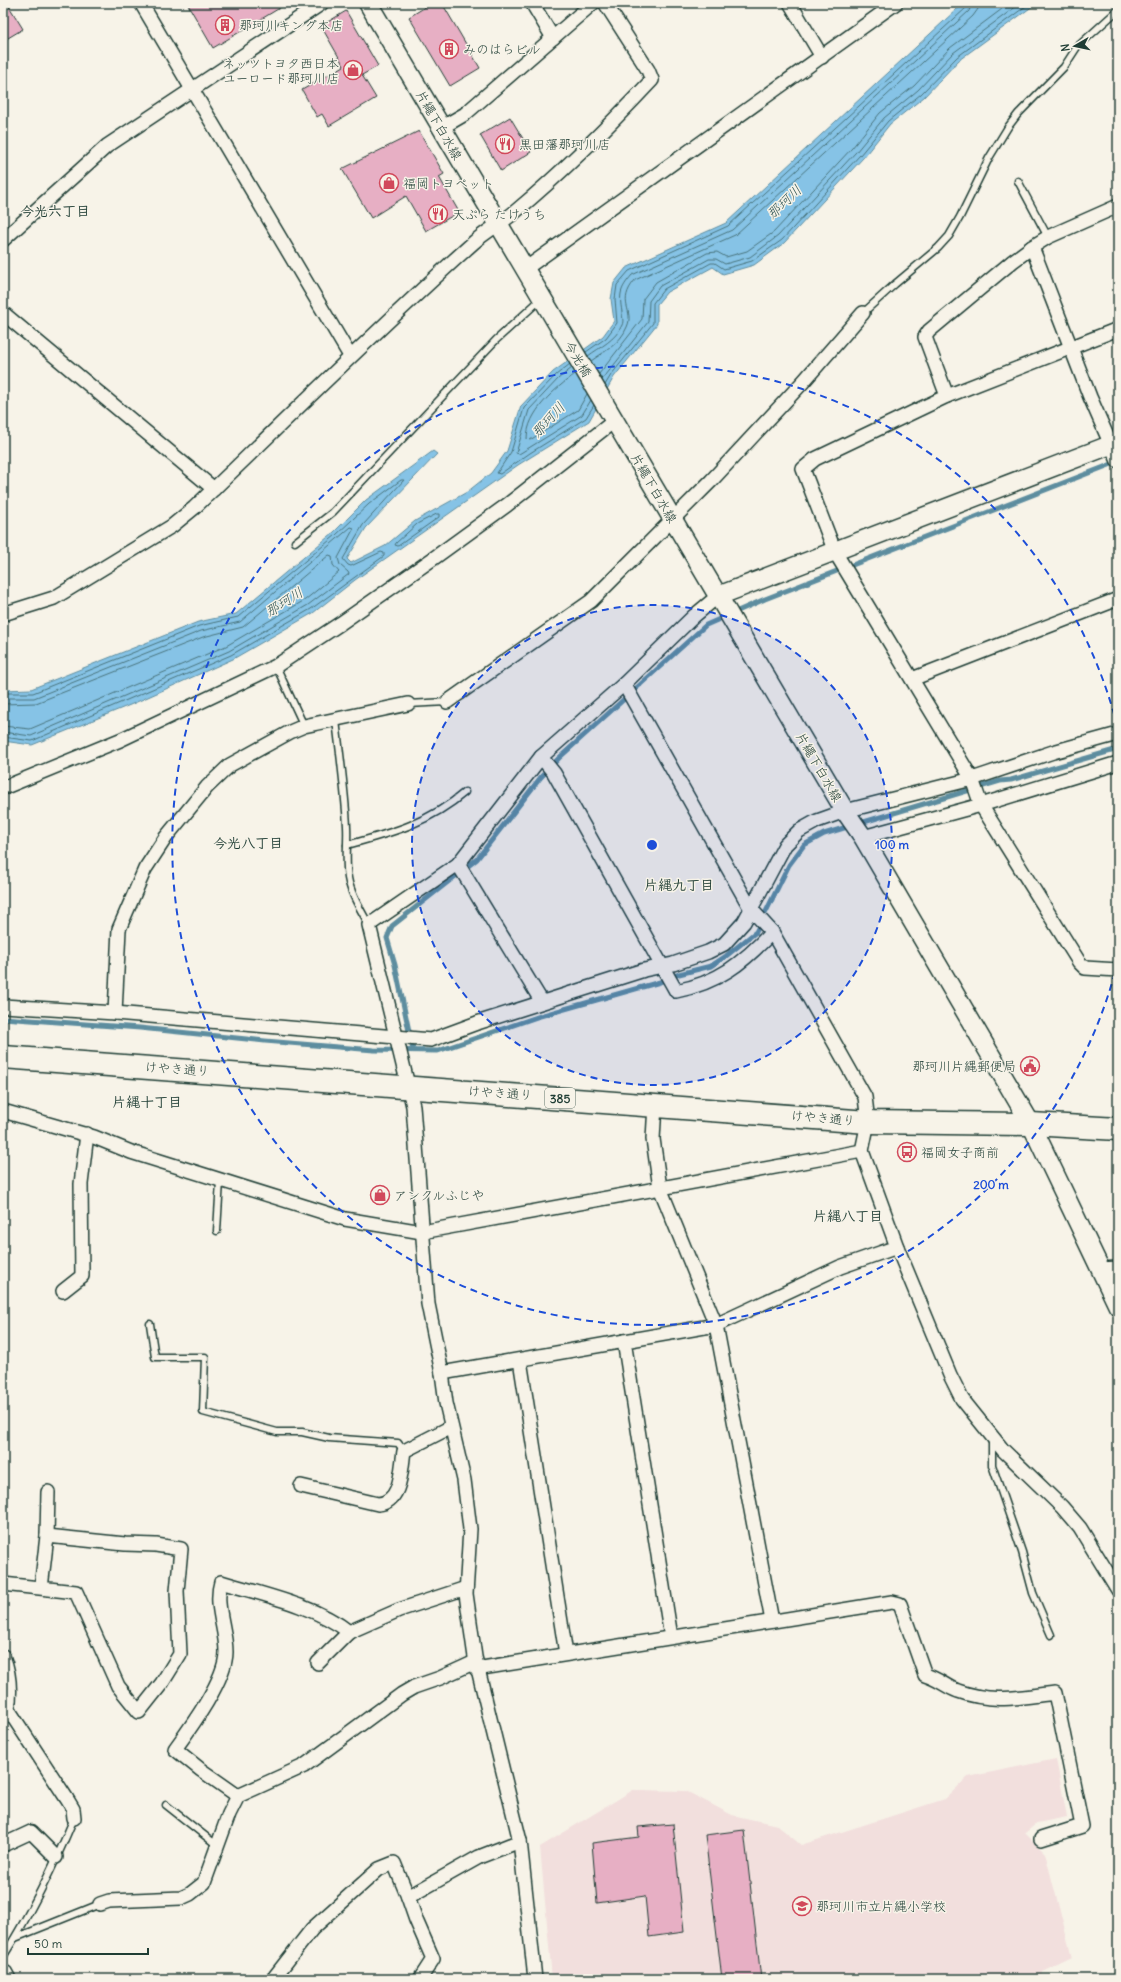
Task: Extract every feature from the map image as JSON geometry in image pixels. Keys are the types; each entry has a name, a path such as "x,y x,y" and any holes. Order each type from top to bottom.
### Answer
{"highway":[{"name":"けやき通り","path":"3,1057 409,1086 868,1122 1031,1124 1118,1129"}],"main road":[{"name":"片繩下白水線","path":"368,3 545,303"},
{"name":"今光橋","path":"545,303 611,415"},
{"name":"片繩下白水線","path":"611,415 845,811 863,838 1031,1124 1118,1306"},
{"path":"718,596 1114,443"}],"street":[{"path":"140,3 350,356"},
{"path":"3,240 95,155 322,3"},
{"path":"532,3 553,38"},
{"path":"441,128 465,114 593,3"},
{"path":"3,614 54,598 172,526 214,489 350,356 474,241 515,212 583,150 652,80 648,70 605,3"},
{"path":"790,3 822,57"},
{"path":"525,270 896,3"},
{"path":"947,396 925,337 929,331 1006,266 1032,247 1048,237 1118,206"},
{"path":"1032,247 1071,348 1114,443 1118,461"},
{"path":"3,313 214,489"},
{"path":"447,702 591,601 672,520 803,382 863,314"},
{"path":"1118,329 947,396 806,464 804,469 804,473 835,552 972,779 981,805 1079,962 1086,968 1118,970"},
{"path":"3,788 120,740 276,666 341,623 507,504 611,415"},
{"path":"532,1976 520,1841 476,1665 466,1588 470,1529 464,1480 451,1427 428,1304 413,1106 369,925 458,864 541,757 624,684 694,616 718,596"},
{"path":"912,679 1118,599"},
{"path":"624,684 751,909 772,932 865,1097 868,1122 862,1151 897,1247 950,1375 966,1404 992,1437 1062,1507 1080,1528 1118,1590"},
{"path":"115,1013 119,929 145,869 166,837 197,799 230,766 277,738 304,726 408,704"},
{"path":"3,1006 115,1013 226,1024 397,1036 431,1040 477,1022 644,970 664,966 708,952 724,944 744,922 785,845 800,831 818,821 845,811 972,779 1053,752 1118,734"},
{"path":"541,757 554,773 664,966 676,991 692,988 735,967 751,955 772,932"},
{"path":"863,838 981,805 1118,763"},
{"path":"458,864 542,1002"},
{"path":"655,1105 653,1139 660,1188 716,1325 772,1621"},
{"path":"3,1111 87,1134 131,1152 199,1172 220,1181 345,1219 422,1232 862,1151"},
{"path":"63,1291 82,1276 81,1184 87,1134"},
{"path":"442,1374 716,1325 846,1265 897,1247"},
{"path":"1100,1269 1118,1268"},
{"path":"624,1341 671,1637"},
{"path":"520,1360 566,1654"},
{"path":"301,1486 378,1504 384,1503 393,1497 397,1490 404,1451 451,1427"},
{"path":"41,1588 47,1536 48,1492"},
{"path":"3,1584 76,1592 118,1686 139,1712 162,1683 180,1654 177,1591 181,1549 156,1545 125,1544 47,1536"},
{"path":"238,1796 201,1770 175,1749 212,1692 223,1666 226,1653 218,1599 221,1582 312,1610 336,1622 349,1632"},
{"path":"318,1663 349,1632 392,1612 466,1588"},
{"path":"100,1904 109,1901 181,1898 190,1894 204,1883 228,1814 238,1796 304,1766 402,1694 476,1665 566,1654 892,1602 900,1604 925,1675 937,1679 954,1690 984,1699 1004,1700 1055,1693 1082,1826 1041,1840"},
{"path":"3,1656 9,1680 10,1697 8,1709 67,1799 73,1809 74,1818"},
{"path":"3,1845 31,1832 56,1857"},
{"path":"408,1898 463,1866 520,1841"},
{"path":"273,1979 312,1930 379,1869 394,1863 433,1960 420,1979"}],"lane":[{"path":"863,314 895,284 938,248 949,236 989,158 1008,127 1018,114 1061,71 1077,48 1118,10"},
{"path":"1018,181 1048,237"},
{"path":"295,542 333,512 496,340 545,303"},
{"path":"276,666 304,726"},
{"path":"408,704 447,702"},
{"path":"336,720 344,776 347,845 346,861 348,879 355,898 369,925"},
{"path":"347,845 399,830 431,817 465,792"},
{"path":"217,1231 220,1181"},
{"path":"150,1324 155,1357 205,1357 202,1412 277,1432 302,1432 329,1438 398,1443 404,1451"},
{"path":"992,1437 992,1465 1022,1552 1033,1593 1051,1634"},
{"path":"166,1805 218,1846"},
{"path":"3,1957 15,1938 74,1818"},
{"path":"15,1938 100,1904"},
{"path":"3,1967 8,1970 14,1979"}],"shaded area":[{"name":"那珂川市立片縄小学校","path":"1056,1759 1067,1817 1037,1823 1025,1833 1045,1853 1072,1958 1043,1972 1042,1979 552,1979 540,1847 633,1790 686,1791 732,1815 777,1825 801,1845 945,1799 968,1777"}],"water":[{"name":"那珂川","path":"966,3 1037,3 959,60 924,97 890,124 863,158 784,243 754,265 723,274 713,267 667,292 657,304 657,324 614,377 589,421 518,465 355,580 313,613 233,659 130,705 32,745 3,741 3,690 31,689 198,622 236,614 334,532 366,500 433,451 437,454 366,528 347,559 351,563 385,546 415,521 467,492 491,473 507,451 521,406 553,372 603,336 614,321 611,299 614,283 626,268 726,223 957,9"}],"building":[{"path":"3,3 7,3 23,29 3,41"},
{"name":"那珂川キング本店","path":"187,3 288,3 213,48"},
{"name":"みのはらビル","path":"432,3 442,3 480,68 450,86 409,17"},
{"name":"ネッツトヨタ西日本 ユーロード那珂川店","path":"346,11 378,66 362,75 376,98 329,126 322,114 317,117 302,90 344,66 321,26"},
{"name":"黒田藩那珂川店","path":"510,117 531,152 501,171 480,135"},
{"name":"福岡トヨペット","path":"419,131 444,174 439,177 459,212 426,231 406,196 371,218 342,169"},
{"path":"673,1824 684,1932 649,1937 645,1896 597,1903 592,1843 639,1837 638,1827"},
{"path":"744,1830 761,1979 722,1979 705,1835"}],"waterway":[{"path":"413,1050 395,965 387,938 392,926 477,859 541,777 559,758 706,625 765,599 1117,462"},
{"path":"3,1018 140,1028 265,1041 374,1050 438,1051 540,1016 660,982 679,974 711,966 756,932 789,865 804,845 824,834 1000,781 1011,780 1118,749"}],"place":[{"name":"那珂川キング本店","path":"225,25"},
{"name":"みのはらビル","path":"449,49"},
{"name":"ネッツトヨタ西日本 ユーロード那珂川店","path":"353,70"},
{"name":"黒田藩那珂川店","path":"505,144"},
{"name":"福岡トヨペット","path":"389,183"},
{"name":"天ぷら たけうち","path":"438,214"},
{"name":"那珂川片縄郵便局","path":"1030,1066"},
{"name":"福岡女子商前","path":"907,1152"},
{"name":"アンクルふじや","path":"380,1195"},
{"name":"那珂川市立片縄小学校","path":"802,1906"}],"district":[{"name":"今光六丁目","path":"55,211"},
{"name":"今光八丁目","path":"248,843"},
{"name":"片縄九丁目","path":"679,885"},
{"name":"片縄十丁目","path":"147,1102"},
{"name":"片縄八丁目","path":"848,1216"}]}
